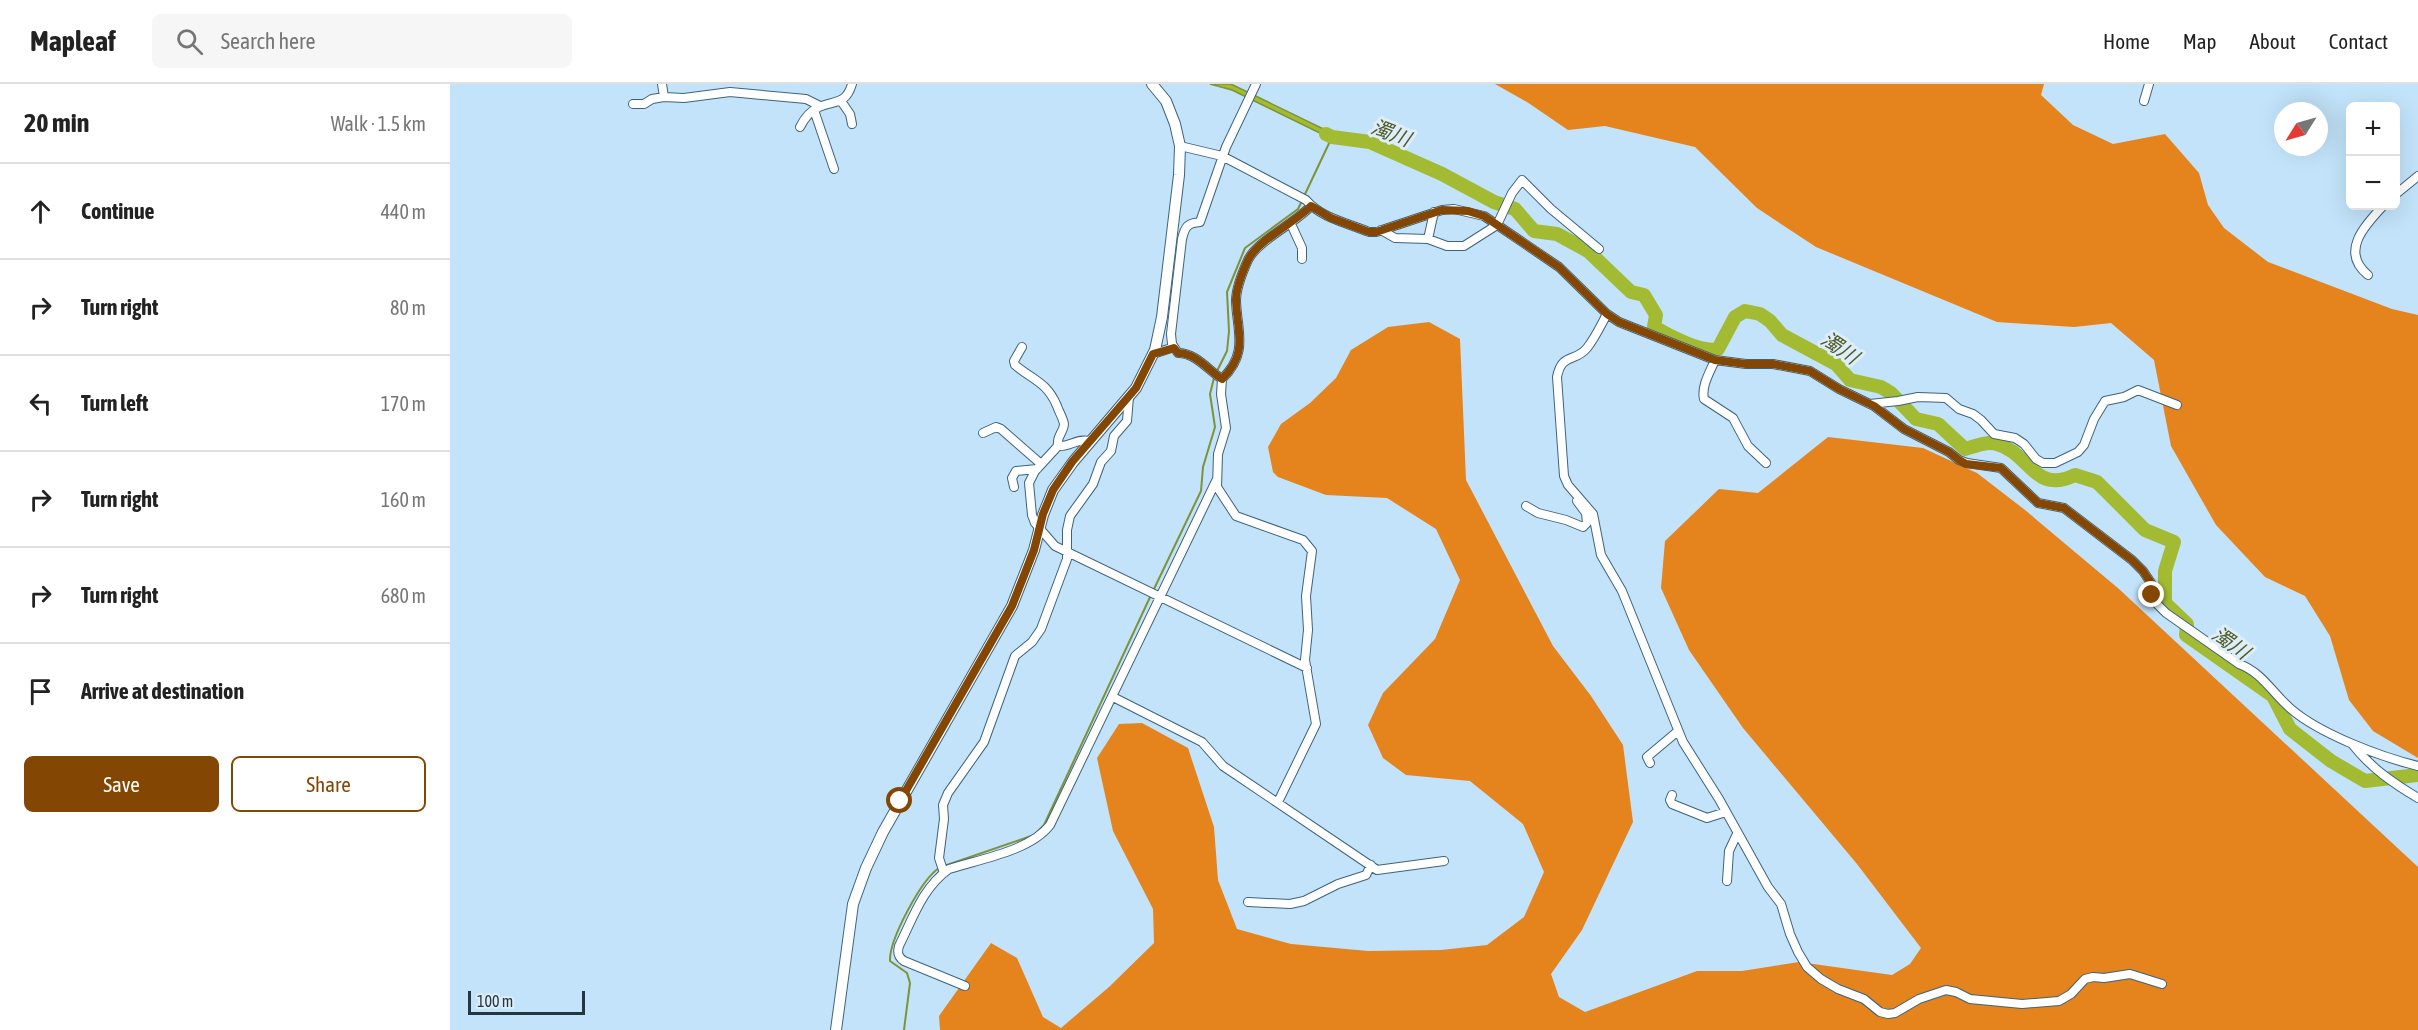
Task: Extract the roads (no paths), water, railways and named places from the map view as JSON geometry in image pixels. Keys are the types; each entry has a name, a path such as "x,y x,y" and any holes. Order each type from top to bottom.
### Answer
{"street":[{"path":"662,84 664,97"},
{"path":"800,127 806,117 817,108 841,101 848,94 852,84"},
{"path":"836,1030 853,904 866,868 894,811 1012,606 1034,550 1053,490 1090,441 1129,397 1144,376 1153,354 1162,317 1179,175 1180,146 1166,101 1152,84"},
{"path":"2144,101 2149,84"},
{"path":"1255,88 1222,156 1200,222 1188,224 1185,227 1172,334 1174,348 1178,353 1187,353 1195,357 1217,376 1226,428 1218,454 1217,487 1236,516 1303,540 1312,551 1306,596 1308,630 1305,660 1316,724 1278,802"},
{"path":"633,104 644,104 652,99 664,97 684,98 730,92 806,99 817,108 834,169"},
{"path":"841,101 850,114 852,124"},
{"path":"1180,146 1222,156 1305,201 1331,218 1369,232 1434,212 1454,209 1484,216 1559,267 1607,314 1619,322 1715,360 1746,364 1773,364 1810,371 1870,404 1904,429 1942,448 1966,464 2001,468 2038,503 2064,508 2143,571 2151,583 2157,604 2166,613 2239,664 2258,674 2290,709 2323,730 2352,744 2418,766"},
{"path":"2400,191 2418,176"},
{"path":"1381,230 1395,238 1428,239 1447,246 1464,246 1497,225 1521,180 1551,209 1599,249"},
{"path":"1217,376 1231,370 1240,342 1236,298 1248,261 1254,251 1291,224 1305,201"},
{"path":"2368,275 2356,262 2354,249 2359,236 2380,210"},
{"path":"1428,239 1434,212"},
{"path":"1291,224 1302,248 1302,259"},
{"path":"1607,314 1586,349 1559,366 1557,377 1564,476 1593,514 1601,555 1622,591 1678,731 1768,887 1781,904 1790,934 1807,967 1830,984 1864,999 1880,1012 1888,1014 1946,990 1970,999 2022,1004 2059,1001 2071,994 2085,978 2130,974 2162,984"},
{"path":"1022,347 1014,361 1015,365 1047,387 1053,394 1063,420 1064,426 1057,440 1058,446"},
{"path":"1153,354 1174,348"},
{"path":"1715,360 1706,382 1704,399 1733,418 1748,446 1766,463"},
{"path":"1870,404 1898,402 1918,397 1946,398 1959,409 1973,414 1994,434 2015,438 2024,444 2036,459 2043,463 2055,462 2078,452 2084,445 2094,419 2105,401 2124,397 2138,390 2177,405"},
{"path":"965,986 904,961 898,952 899,946 925,894 942,869 943,805 948,793 984,742 1015,656 1032,642 1041,629 1068,552 1067,530 1070,516 1093,484 1101,462 1111,451 1114,436 1127,421 1129,397"},
{"path":"984,433 996,427 1001,429 1039,466"},
{"path":"1090,441 1081,439 1068,446 1058,446 1039,466 1029,483 1032,515 1055,546 1307,668"},
{"path":"1014,487 1012,478 1016,471 1039,466"},
{"path":"942,869 949,869 1021,846 1046,830 1113,697 1154,593 1216,480"},
{"path":"1526,506 1538,513 1583,527 1588,519 1575,498 1574,492"},
{"path":"1113,697 1202,742 1223,766 1377,870 1444,861"},
{"path":"1650,763 1647,757 1678,731"},
{"path":"2352,744 2379,772 2418,798"},
{"path":"1672,795 1670,800 1672,804 1707,818 1726,812"},
{"path":"1727,881 1729,851 1737,834"},
{"path":"1248,902 1290,904 1304,901 1338,884 1366,875 1371,865"}],"waterway":[{"name":"濁川","path":"1326,134 1332,137 1370,142 1442,174 1494,202 1515,209 1534,231 1557,234 1588,251 1631,292 1644,295 1656,315 1654,327 1677,339 1703,349 1718,349 1735,317 1745,311 1760,314 1770,321 1782,335 1836,364 1850,380 1881,387 1891,393 1916,419 1938,424 1965,449 1993,443 2008,449 2041,476 2050,480 2061,480 2075,475 2097,482 2145,530 2174,542 2165,571 2165,603 2187,624 2186,635 2273,696 2290,729 2331,761 2365,781 2418,775"},
{"path":"1216,373 1227,351 1229,331 1227,292 1245,248 1298,209 1332,137"},
{"path":"1154,589 1201,491 1203,467 1215,427 1210,394 1214,378"},
{"path":"944,866 1034,835 1044,825 1151,595"},
{"path":"904,1030 910,983 907,973 890,961 891,951 900,926 915,897 939,868"}]}
